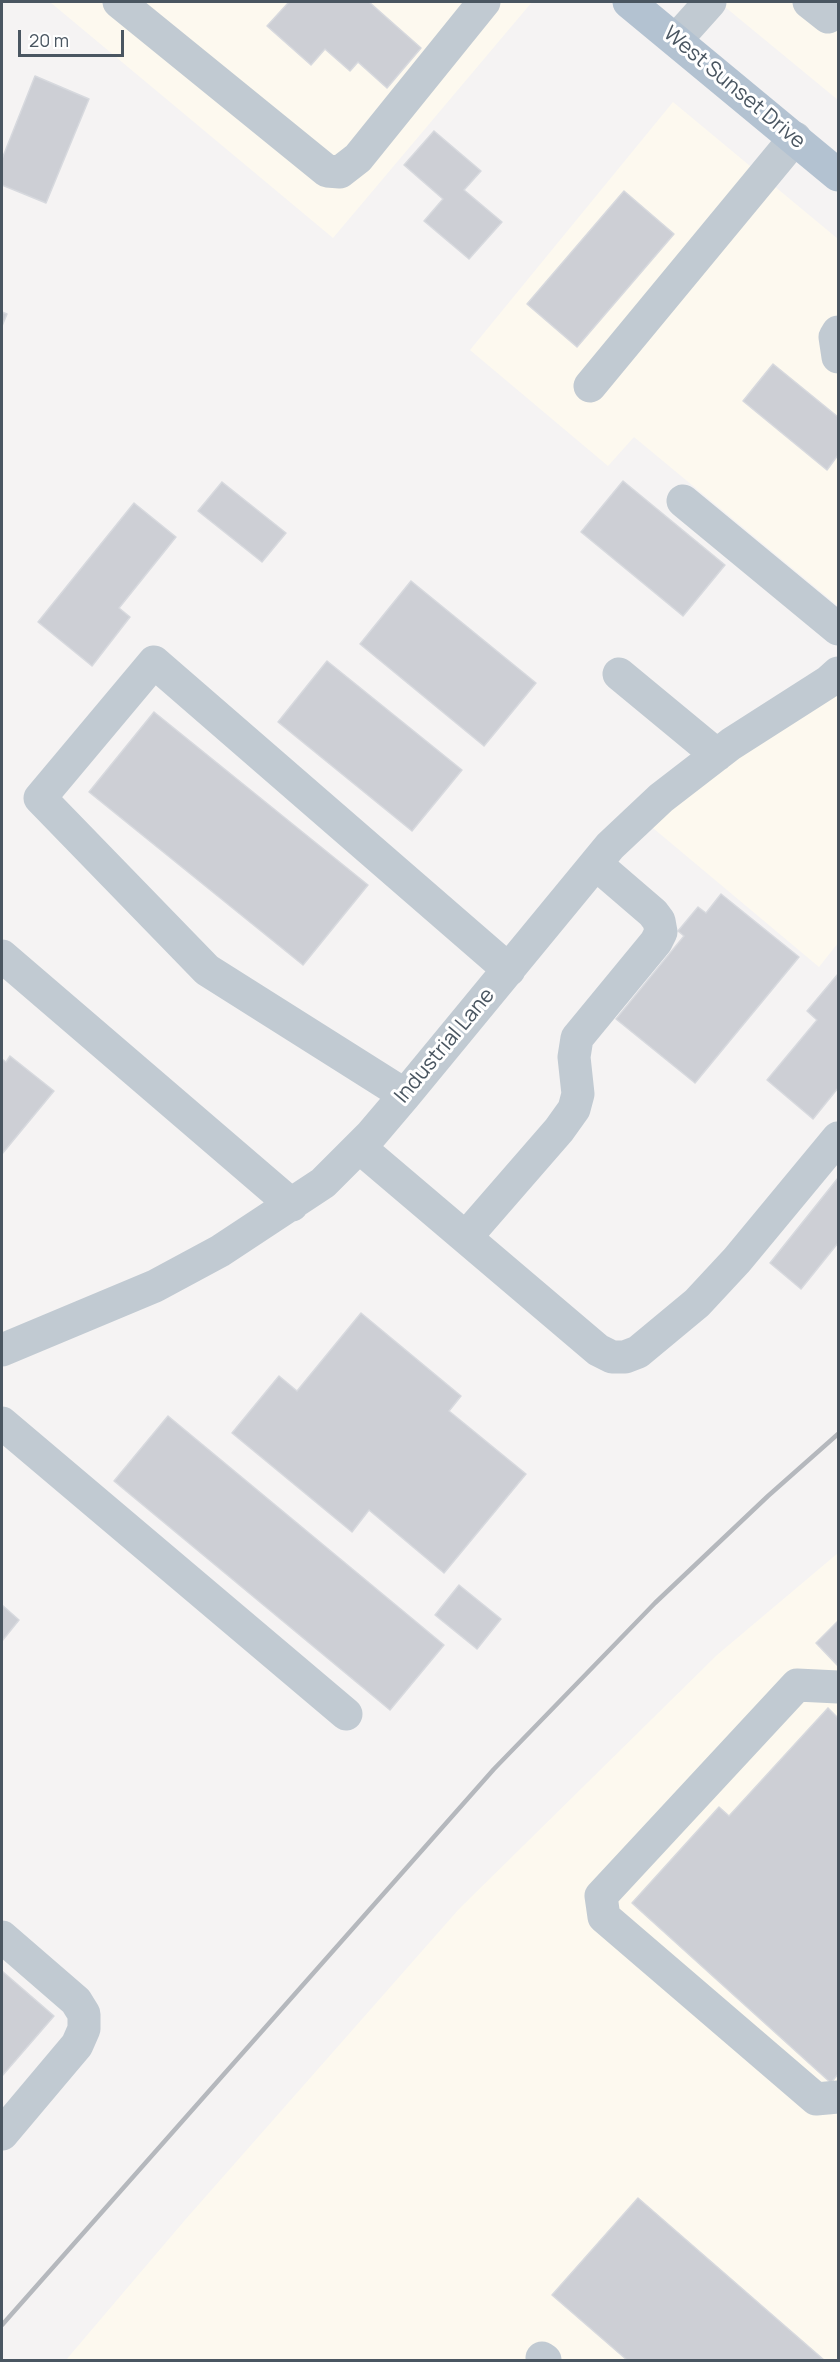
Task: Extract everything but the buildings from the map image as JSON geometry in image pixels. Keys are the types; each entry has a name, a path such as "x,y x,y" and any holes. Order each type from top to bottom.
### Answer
{"main road":[{"name":"West Sunset Drive","path":"629,2 795,138 835,165"}],"street":[{"path":"119,2 327,171 340,172 358,158 484,2"},
{"path":"676,40 710,2"},
{"path":"590,386 795,138"},
{"path":"838,332 835,337 838,357"},
{"path":"683,501 838,629"},
{"path":"405,1095 207,970 40,798 154,662 509,970"},
{"name":"Industrial Lane","path":"2,1350 155,1286 220,1251 323,1183 405,1095 610,846 661,798 717,755 828,682 838,673"},
{"path":"619,674 717,755"},
{"path":"466,1237 559,1130 574,1109 578,1094 574,1058 577,1038 656,942 661,932 659,921 653,913 596,864"},
{"path":"2,956 292,1205"},
{"path":"359,1147 598,1350 612,1357 625,1357 638,1352 697,1303 737,1260 838,1138"},
{"path":"2,1423 346,1714"},
{"path":"838,1687 797,1686 601,1896 604,1917 816,2099 838,2097"},
{"path":"2,1937 76,2001 84,2014 84,2029 77,2045 2,2134"}],"shaded area":[{"path":"50,2 532,2 333,238"},
{"path":"719,2 838,2 838,100"},
{"path":"673,102 838,239 838,606 634,437 608,466 470,350"},
{"path":"838,680 838,943 819,967 647,823"},
{"path":"838,1553 838,2360 66,2360 185,2220 459,1909 717,1655"}],"railway":[{"path":"2,2325 494,1769 655,1603 768,1496 838,1434"}]}
